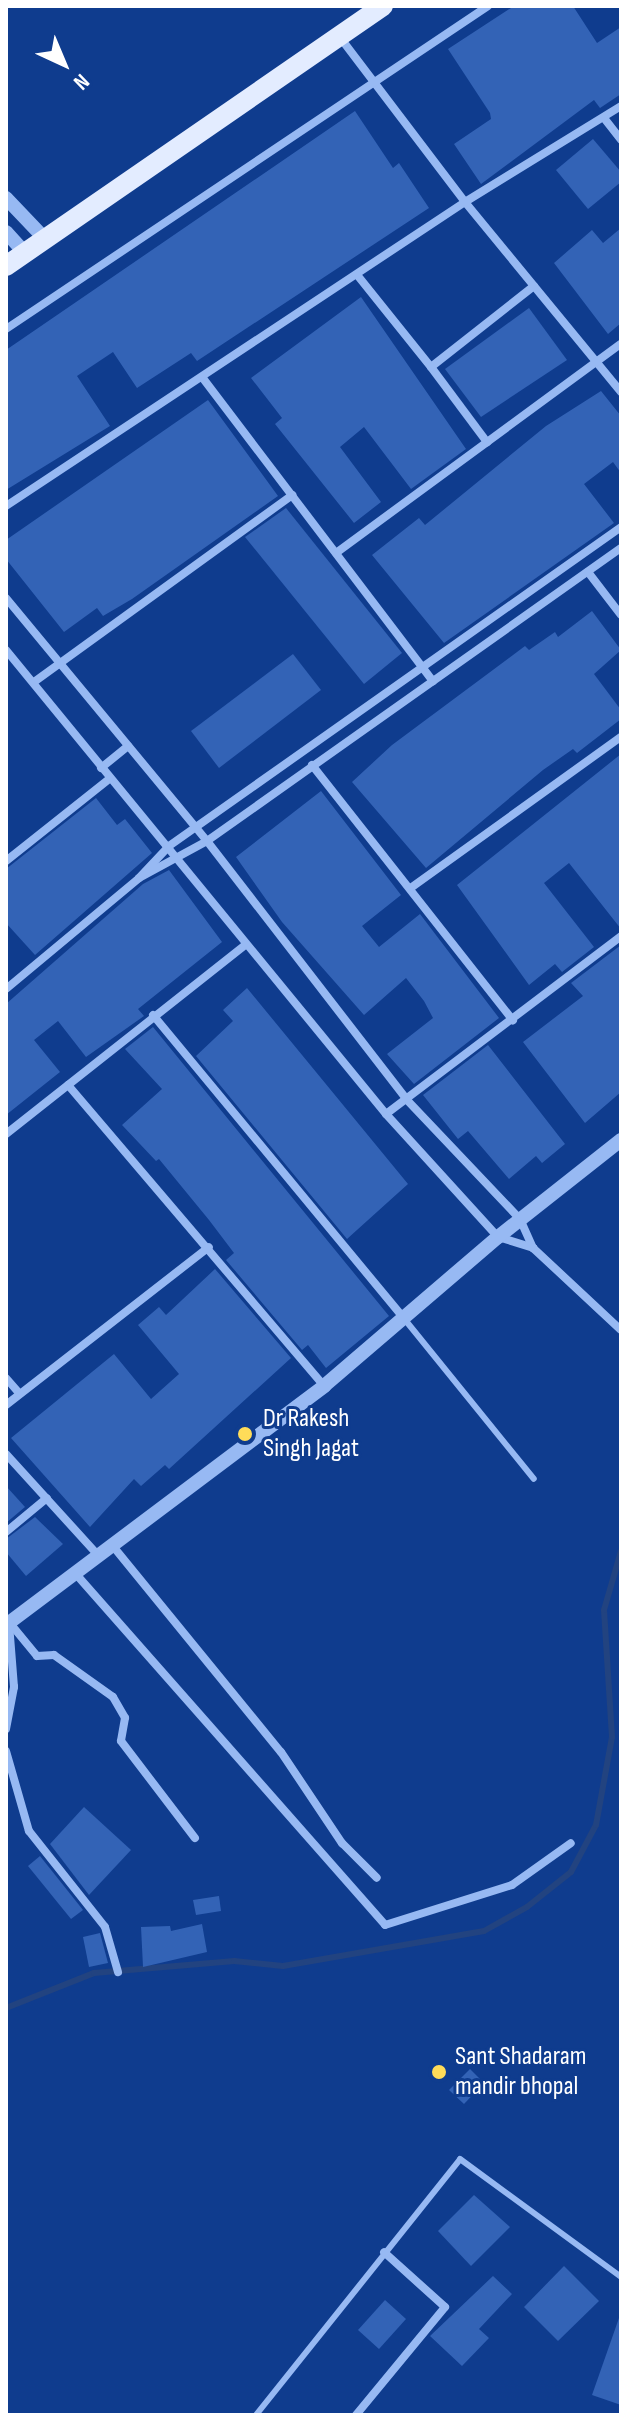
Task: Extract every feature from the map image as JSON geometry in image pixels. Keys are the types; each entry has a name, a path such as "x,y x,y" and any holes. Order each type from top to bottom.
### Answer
{"main road":[{"path":"41,235 369,6"},
{"path":"6,266 14,245 41,235 383,6"}],"street":[{"path":"6,329 488,6"},
{"path":"339,36 465,202 621,392"},
{"path":"6,506 358,276 465,202 621,106"},
{"path":"604,118 621,140"},
{"path":"6,198 41,235"},
{"path":"358,276 487,442"},
{"path":"431,367 534,286"},
{"path":"336,553 621,344"},
{"path":"202,377 433,681"},
{"path":"34,682 58,660 292,495"},
{"path":"6,989 139,878 169,846 621,527"},
{"path":"139,878 179,859 207,841 621,548"},
{"path":"588,572 621,615"},
{"path":"6,598 207,841 407,1100 520,1219 533,1248 621,1330"},
{"path":"6,650 386,1114 498,1237 533,1248"},
{"path":"412,887 621,737"},
{"path":"101,768 128,746"},
{"path":"312,765 412,887 513,1020"},
{"path":"6,861 109,779"},
{"path":"386,1114 621,936"},
{"path":"6,1134 245,945"},
{"path":"153,1015 406,1321"},
{"path":"68,1085 209,1247 324,1386"},
{"path":"7,1622 324,1386 406,1321 498,1237 621,1140"},
{"path":"6,1405 209,1247"},
{"path":"6,1378 19,1393"},
{"path":"6,1454 98,1555"},
{"path":"6,1532 47,1498"},
{"path":"112,1545 281,1752 342,1843 377,1878"},
{"path":"75,1573 385,1925 512,1885 571,1843"},
{"path":"6,1729 14,1687 7,1622"},
{"path":"7,1622 37,1656 54,1655 113,1697 125,1718 121,1741 195,1838"},
{"path":"6,1751 29,1831 105,1927 118,1972"},
{"path":"356,2415 445,2307 384,2252"}],"lane":[{"path":"406,1321 534,1479"},
{"path":"256,2415 460,2159 621,2277"}],"building":[{"path":"514,6 573,6 597,43 621,27 621,94 600,108 594,100 481,184 454,144 491,119 490,113 448,49"},
{"path":"355,111 393,168 399,163 429,208 197,361 191,353 137,388 113,352 77,376 110,426 6,490 6,350"},
{"path":"593,139 621,172 621,182 588,209 556,170"},
{"path":"621,228 621,323 608,334 554,263 592,230 603,243"},
{"path":"361,297 466,449 411,489 364,427 340,447 381,502 354,523 275,424 282,418 251,378"},
{"path":"529,308 567,360 481,417 445,369"},
{"path":"601,391 621,416 621,473 613,462 584,484 614,523 444,643 372,555 419,518 425,525 546,426"},
{"path":"208,400 278,496 132,599 103,616 97,608 64,632 6,559 6,540"},
{"path":"286,508 402,653 364,684 245,537"},
{"path":"592,611 621,650 594,674 621,710 621,719 577,753 573,749 543,770 426,868 352,782 392,745 525,646 529,650 555,632 558,637"},
{"path":"293,654 321,690 219,768 191,731"},
{"path":"621,754 621,929 569,863 544,883 594,947 562,972 555,964 529,985 457,885"},
{"path":"321,791 401,895 362,926 379,947 420,914 499,1018 414,1084 387,1054 433,1018 406,978 364,1015 282,922 236,857"},
{"path":"96,798 117,825 125,819 152,853 35,955 6,923 6,869"},
{"path":"169,870 222,942 138,1009 144,1016 86,1057 58,1021 34,1040 60,1072 6,1115 6,1004 143,884"},
{"path":"621,945 621,1092 585,1123 523,1042 583,996 571,983"},
{"path":"247,988 408,1184 347,1239 196,1056 233,1021 223,1010"},
{"path":"153,1027 389,1316 326,1368 308,1345 302,1350 226,1260 234,1253 209,1220 159,1159 156,1161 122,1125 162,1089 125,1049"},
{"path":"488,1045 565,1144 542,1163 536,1156 509,1179 468,1131 458,1139 423,1095"},
{"path":"215,1269 291,1358 169,1469 165,1465 141,1486 134,1479 90,1527 11,1438 114,1354 151,1399 179,1374 138,1325 159,1307 166,1315"},
{"path":"6,1486 25,1507 6,1523"},
{"path":"35,1517 63,1544 26,1576 6,1552 6,1539"},
{"path":"84,1807 131,1850 89,1895 50,1844"},
{"path":"40,1856 83,1910 71,1919 28,1866"},
{"path":"219,1896 221,1911 196,1915 193,1900"},
{"path":"202,1924 207,1952 143,1967 141,1927 170,1926 171,1931"},
{"path":"100,1933 108,1963 89,1967 83,1937"},
{"path":"470,2069 484,2083 464,2104 449,2090"},
{"path":"474,2195 510,2227 471,2266 438,2231"},
{"path":"564,2266 599,2301 558,2341 524,2307"},
{"path":"493,2276 512,2294 479,2329 489,2338 462,2366 430,2336"},
{"path":"385,2300 406,2319 379,2349 358,2330"},
{"path":"621,2318 621,2405 592,2395"}],"waterway":[{"path":"6,2008 94,1973 234,1961 283,1966 484,1931 527,1907 571,1872 596,1825 612,1737 604,1610 621,1551"}],"place":[{"name":"Dr Rakesh Singh Jagat","path":"245,1434"},
{"name":"Sant Shadaram mandir bhopal","path":"439,2072"}]}
